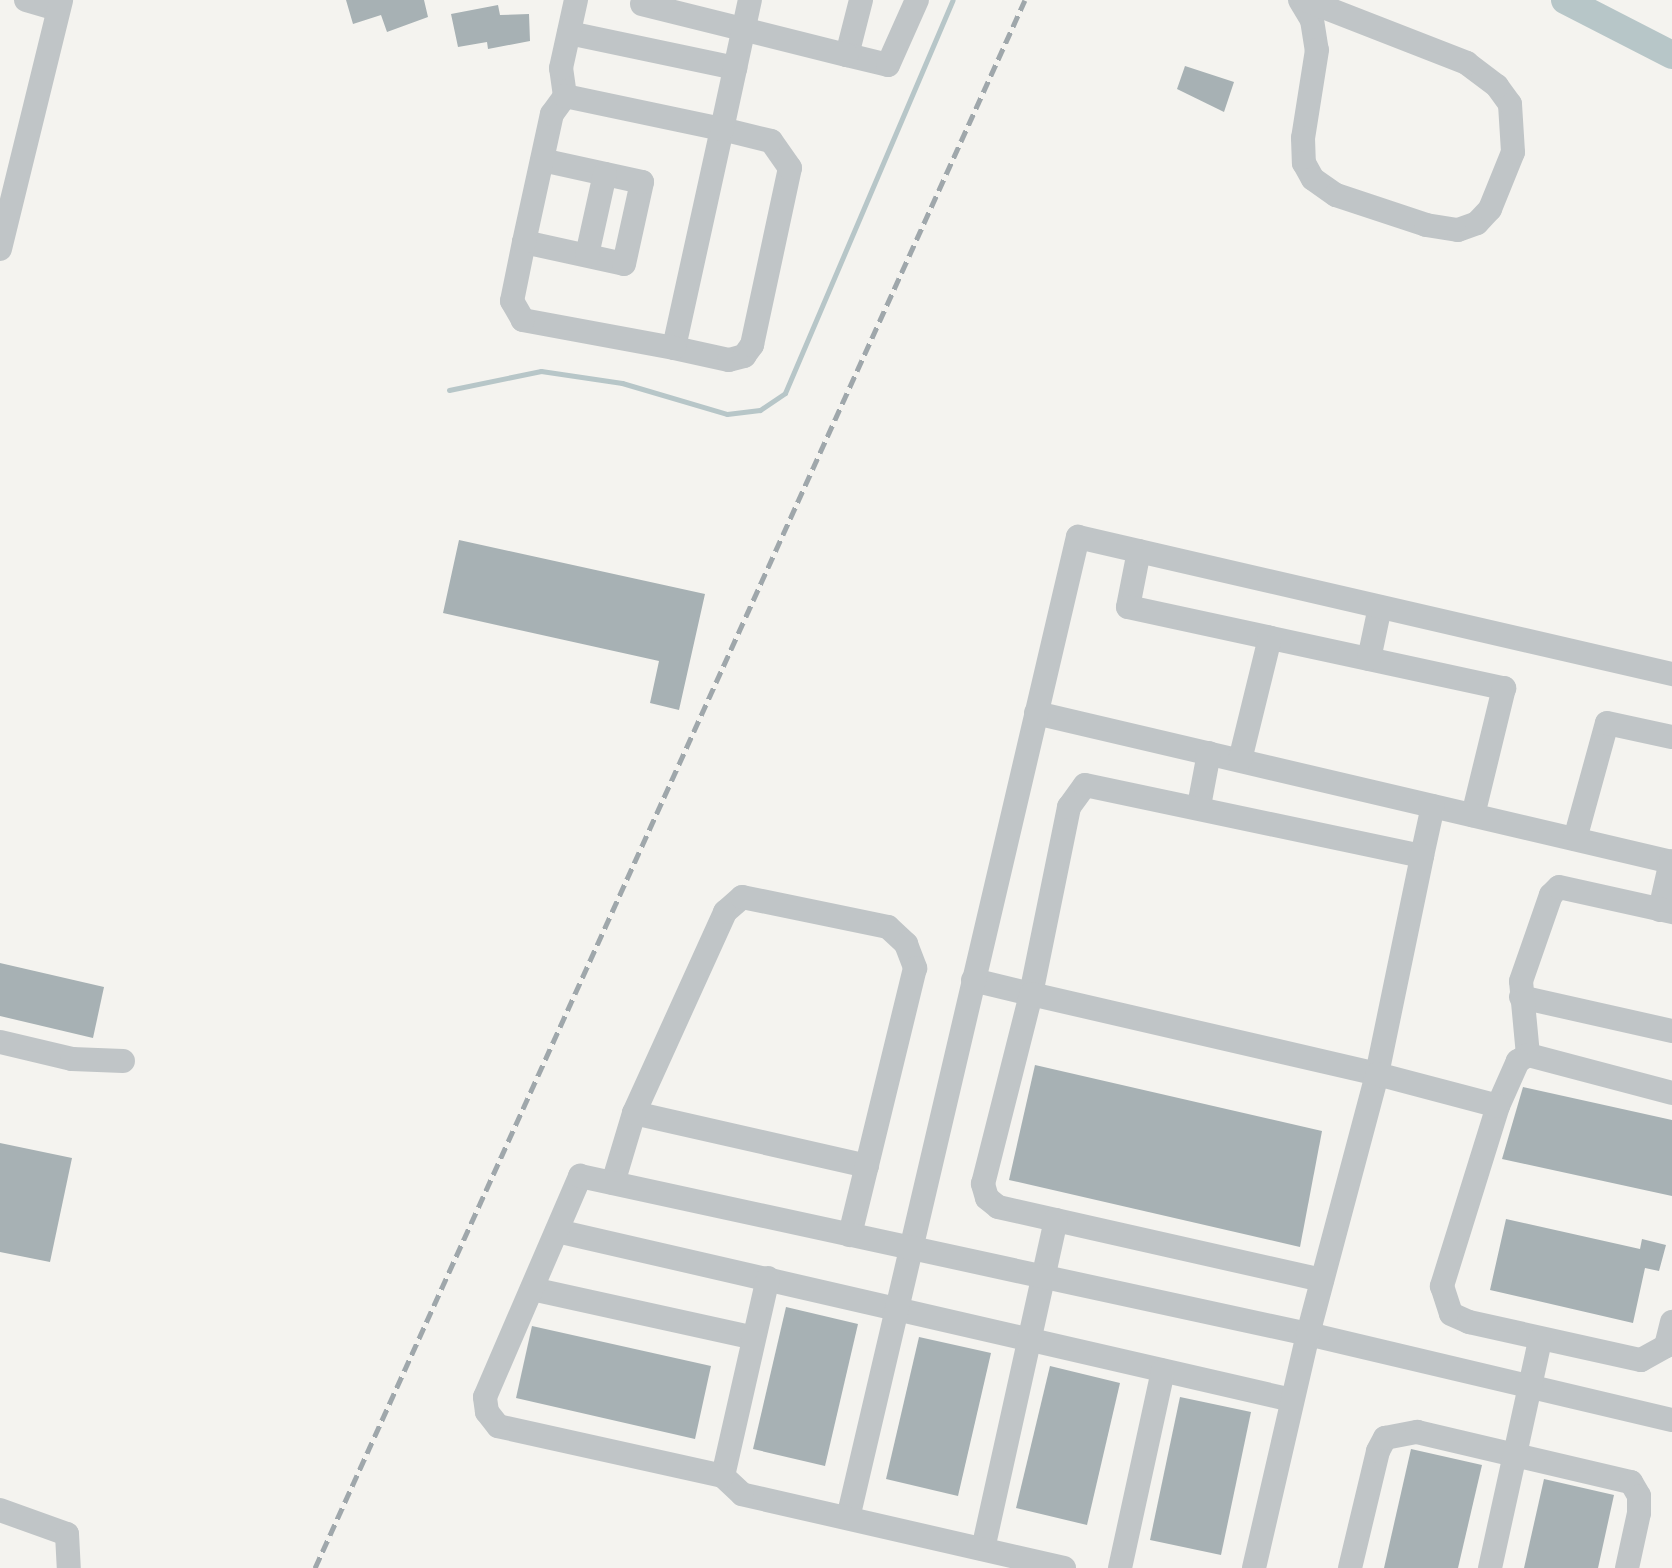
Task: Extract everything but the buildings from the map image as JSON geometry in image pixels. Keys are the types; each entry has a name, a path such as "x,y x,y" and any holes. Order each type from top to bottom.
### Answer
{"street":[{"path":"0,249 60,4 26,0"},
{"path":"565,96 771,141 790,168 752,345 744,356 729,360 523,320 512,301 552,114 565,96 561,68 576,0"},
{"path":"674,348 750,0"},
{"path":"847,55 861,0"},
{"path":"635,1 888,65 917,0"},
{"path":"1303,0 1467,63 1497,86 1510,104 1513,152 1490,209 1477,223 1458,230 1426,225 1336,195 1313,179 1304,163 1303,138 1317,50 1312,20 1303,0"},
{"path":"569,33 735,68"},
{"path":"524,242 624,264 642,182 542,160"},
{"path":"587,255 605,174"},
{"path":"848,1518 1078,537 1672,674"},
{"path":"1139,551 1128,607 1504,688 1473,815"},
{"path":"1369,659 1380,607"},
{"path":"1240,760 1270,638"},
{"path":"1036,713 1671,862 1666,911 1559,887 1541,911 1521,981 1528,1055"},
{"path":"1575,839 1607,723 1672,737"},
{"path":"1199,806 1209,753"},
{"path":"1322,1280 998,1207 987,1198 983,1184 1031,994 1076,793 1085,785 1099,784 1422,856"},
{"path":"1254,1568 1308,1334 1377,1074 1433,806"},
{"path":"613,1183 634,1113 725,912 742,897 888,927 906,944 915,968 850,1235"},
{"path":"973,980 1377,1074 1498,1106"},
{"path":"1521,997 1672,1031"},
{"path":"0,1042 72,1059 123,1061"},
{"path":"1528,1055 1672,1093"},
{"path":"1528,1055 1509,1072 1442,1286 1444,1301 1451,1314 1469,1322 1540,1340 1641,1360 1666,1346 1672,1322"},
{"path":"634,1113 867,1166"},
{"path":"1064,1568 742,1494 723,1476 498,1426 487,1412 485,1397 580,1176 1308,1334 1530,1389 1672,1420"},
{"path":"983,1549 1056,1220"},
{"path":"557,1231 896,1306 1292,1400"},
{"path":"723,1476 768,1278"},
{"path":"532,1289 754,1338"},
{"path":"1490,1568 1540,1340"},
{"path":"1120,1568 1163,1371"},
{"path":"1350,1568 1378,1451 1385,1438 1417,1432 1631,1482 1639,1496 1639,1513 1627,1568"},
{"path":"0,1510 67,1534 69,1568"}],"waterway":[{"path":"449,390 541,371 622,383 727,414 760,410 785,393 953,0"},
{"path":"1565,0 1672,55"}],"railway":[{"path":"315,1568 1025,0"}]}
